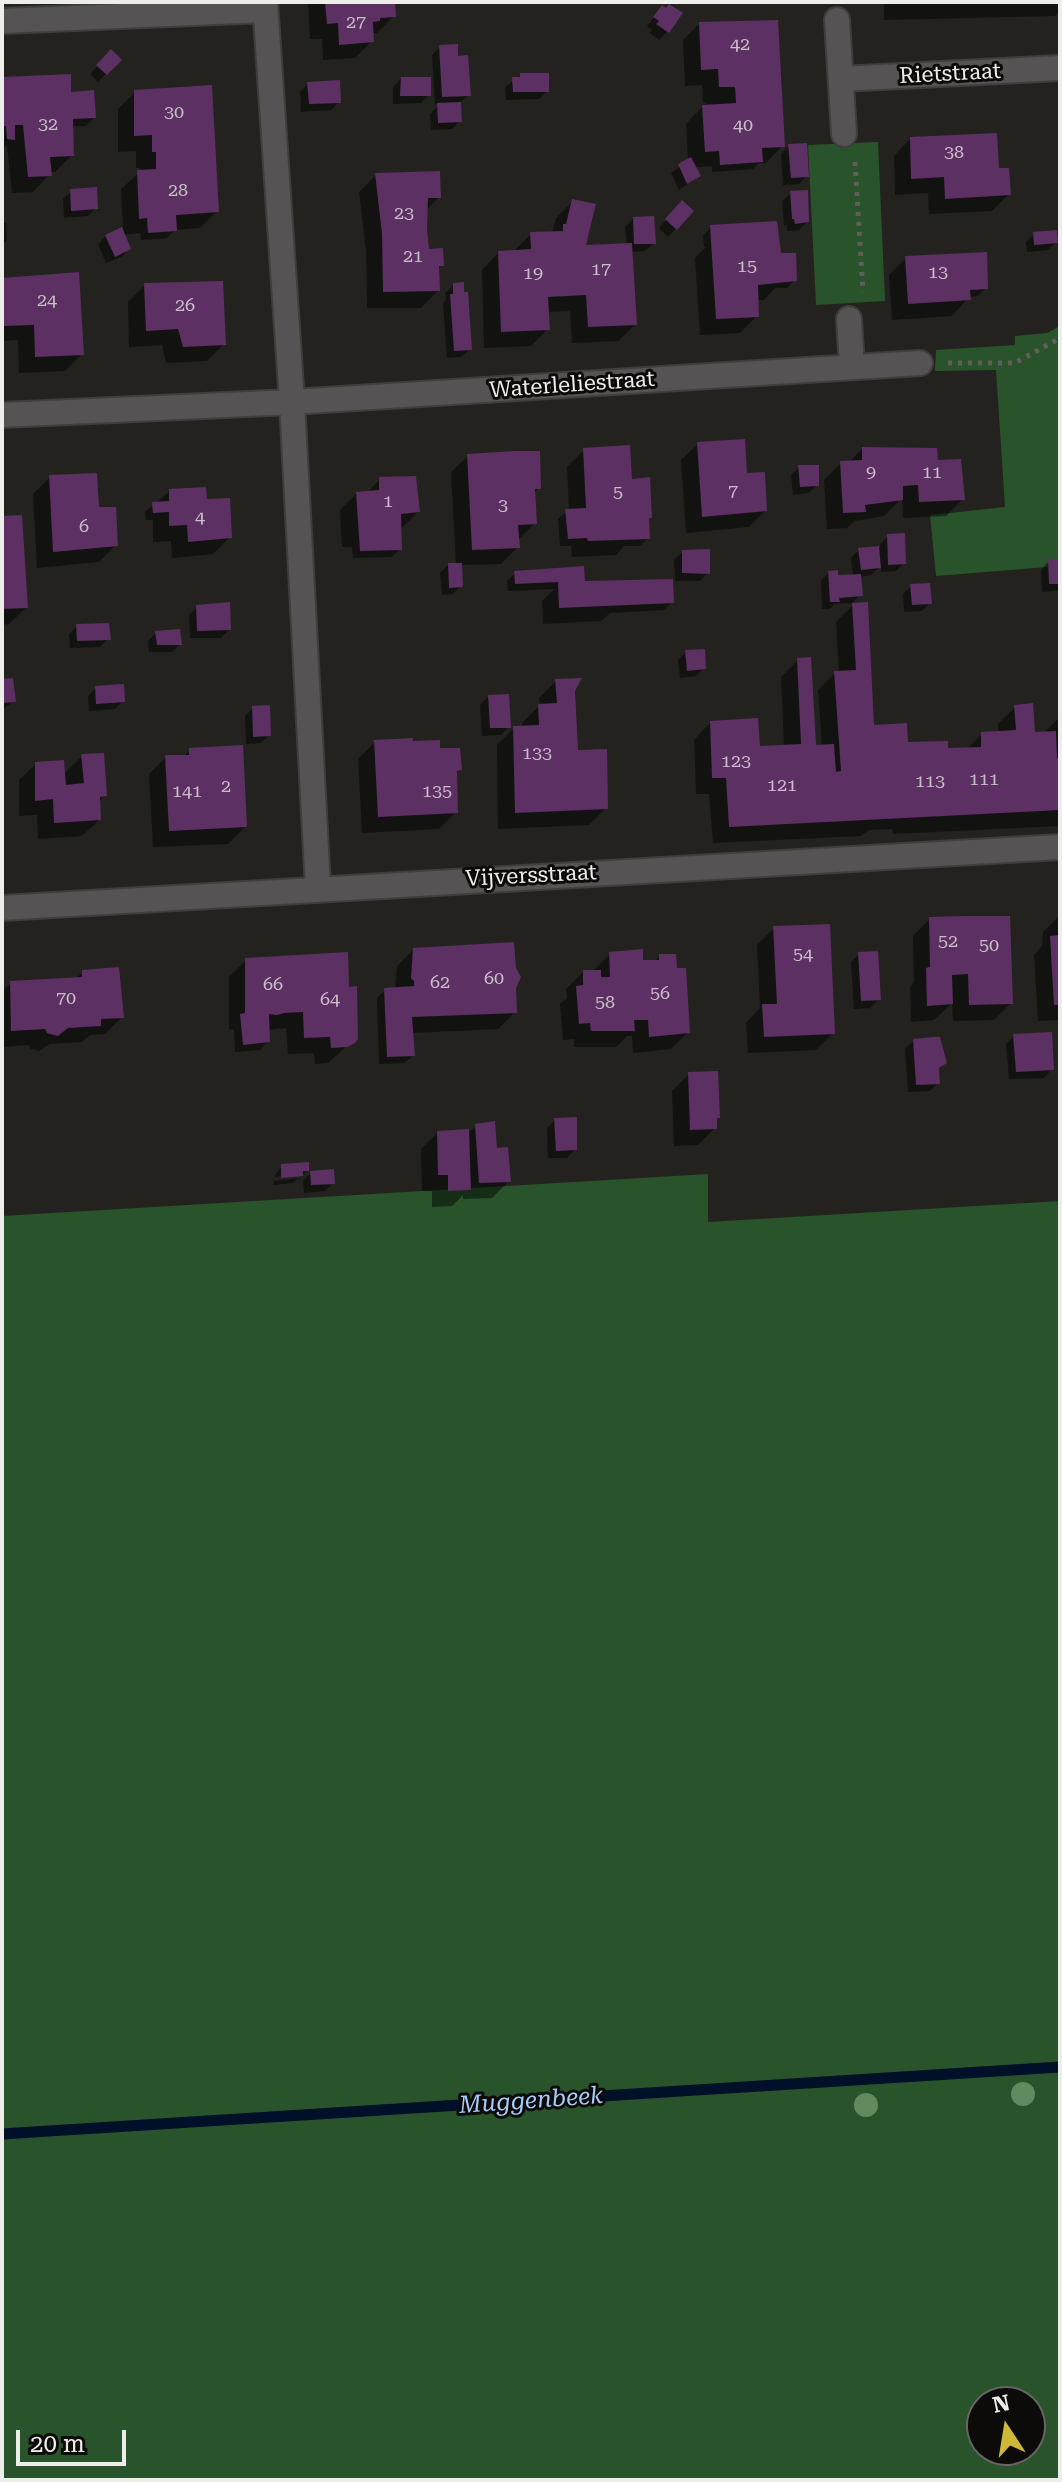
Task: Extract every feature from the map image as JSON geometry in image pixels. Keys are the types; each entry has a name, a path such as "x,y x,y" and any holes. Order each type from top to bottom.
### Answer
{"street":[{"path":"2,21 265,6 292,402 318,888"},
{"path":"837,20 844,134"},
{"name":"Rietstraat","path":"841,79 1060,68"},
{"path":"849,319 852,367"},
{"name":"Waterleliestraat","path":"2,415 292,402 920,363"},
{"name":"Vijversstraat","path":"2,908 1060,847"}],"path":[{"path":"844,134 854,147 864,305 849,319"},
{"path":"920,363 1015,363 1060,338"}],"green space":[{"path":"878,142 885,301 816,305 808,145"},
{"path":"1060,326 1060,566 936,576 930,515 1005,507 996,370 935,371 936,350 1015,345 1015,336 1047,333"},
{"path":"708,1174 708,1222 1060,1201 1060,2480 2,2480 2,1216"}],"building":[{"path":"325,2 395,2 396,17 380,18 380,21 373,22 374,42 339,45 338,23 327,24"},
{"path":"669,4 683,13 669,33 656,24 659,21 653,17 662,5 666,8"},
{"path":"778,20 785,147 762,148 763,162 720,165 719,151 705,152 702,105 736,103 735,87 719,87 718,69 701,70 699,22"},
{"path":"458,44 458,56 468,55 471,96 442,97 439,45"},
{"path":"111,49 122,60 107,75 96,65"},
{"path":"520,73 549,73 549,92 513,92 512,77 520,77"},
{"path":"71,74 71,92 94,90 96,118 73,119 74,156 50,157 52,176 28,177 23,125 15,125 15,140 7,139 6,126 2,126 2,77"},
{"path":"401,77 431,77 431,96 400,96"},
{"path":"340,80 341,103 309,104 307,82"},
{"path":"212,85 219,212 176,215 177,231 148,233 147,218 139,219 137,170 156,169 156,152 152,152 152,135 134,136 134,90"},
{"path":"461,102 462,122 438,123 437,103"},
{"path":"997,133 999,168 1009,168 1011,195 945,199 944,177 911,179 910,137"},
{"path":"807,143 809,177 791,178 788,144"},
{"path":"691,157 701,176 687,184 678,164"},
{"path":"440,171 441,198 428,198 427,229 429,249 443,248 444,266 439,266 440,291 383,292 382,234 375,173"},
{"path":"97,187 98,209 71,211 70,189"},
{"path":"808,190 809,222 795,224 790,191"},
{"path":"572,199 596,204 586,245 632,243 637,325 588,327 586,295 548,297 550,330 501,332 498,251 531,249 530,232 563,231"},
{"path":"682,200 694,211 677,230 665,219"},
{"path":"654,216 656,244 634,244 633,217"},
{"path":"777,221 781,253 796,253 797,281 758,285 759,317 716,319 710,225"},
{"path":"122,227 131,249 115,257 105,235"},
{"path":"1057,230 1058,243 1034,245 1033,232"},
{"path":"987,252 988,289 970,290 971,300 908,304 905,256"},
{"path":"79,272 84,355 35,357 34,325 2,326 2,278"},
{"path":"223,281 226,345 183,347 178,329 146,331 144,283"},
{"path":"464,282 464,292 468,292 472,350 454,351 450,294 453,294 453,283"},
{"path":"745,439 747,473 765,472 767,511 702,517 697,442"},
{"path":"630,445 632,479 650,477 650,539 568,539 565,509 586,508 583,448"},
{"path":"862,447 937,448 938,460 961,459 965,500 919,502 918,485 903,486 903,500 865,505 866,512 843,513 840,461 862,460"},
{"path":"540,451 541,489 535,489 537,524 518,525 520,548 472,550 467,454"},
{"path":"798,465 819,465 819,486 800,487"},
{"path":"97,473 99,507 116,507 118,546 53,552 49,475"},
{"path":"416,476 420,512 401,514 402,550 360,551 356,492 379,490 379,477"},
{"path":"206,487 207,499 230,498 232,538 188,542 187,525 169,526 169,512 153,513 152,502 169,501 169,489"},
{"path":"22,515 28,608 2,609 2,516"},
{"path":"905,533 906,564 888,565 887,534"},
{"path":"879,546 881,568 861,570 858,548"},
{"path":"710,549 710,574 682,573 682,550"},
{"path":"1048,559 1060,559 1060,584 1049,584"},
{"path":"448,563 462,563 463,587 449,588"},
{"path":"584,566 585,581 673,579 674,603 559,608 558,582 515,584 514,571"},
{"path":"838,570 838,575 861,574 863,596 830,602 828,571"},
{"path":"930,583 932,604 912,605 910,584"},
{"path":"230,602 231,630 197,631 196,605"},
{"path":"868,602 874,725 907,723 908,742 948,741 948,748 981,747 981,732 1016,730 1014,705 1033,703 1035,732 1056,731 1057,758 1060,758 1060,810 729,827 726,778 712,778 710,721 758,718 760,746 801,744 797,658 811,657 816,745 834,744 836,772 841,771 834,671 856,670 852,603"},
{"path":"109,623 111,640 77,641 76,624"},
{"path":"180,629 182,645 157,645 155,631"},
{"path":"705,649 706,669 687,671 685,650"},
{"path":"13,678 16,702 2,703 2,679"},
{"path":"582,678 575,691 578,750 607,749 608,809 515,813 513,726 539,725 538,704 557,703 555,679"},
{"path":"124,684 125,702 96,704 95,686"},
{"path":"509,694 511,728 490,728 488,695"},
{"path":"270,705 271,736 253,737 252,706"},
{"path":"413,738 413,741 440,740 440,748 460,748 462,770 457,771 458,813 378,817 374,740"},
{"path":"243,745 247,827 169,831 165,755 189,755 189,748"},
{"path":"104,753 107,796 100,797 101,820 54,823 53,799 35,801 35,762 64,760 66,785 84,783 81,754"},
{"path":"1010,916 1013,1004 969,1005 968,974 952,975 953,1004 927,1006 929,917"},
{"path":"830,924 835,1034 764,1037 762,1004 777,1004 773,926"},
{"path":"1060,935 1060,1005 1054,1005 1050,936"},
{"path":"514,942 516,968 521,977 516,988 517,1013 412,1017 415,1056 387,1057 384,988 414,986 411,978 413,948"},
{"path":"643,949 643,960 659,960 659,954 676,954 677,968 686,968 690,1033 649,1037 648,1020 634,1020 635,1031 591,1031 590,1023 579,1024 576,986 583,985 583,970 601,970 601,977 610,977 609,952"},
{"path":"878,951 881,1000 861,1001 858,952"},
{"path":"348,952 349,987 357,986 358,1039 355,1043 331,1048 330,1037 304,1038 303,1012 269,1014 270,1042 243,1045 240,1014 245,1013 245,958"},
{"path":"119,967 124,1018 101,1019 101,1026 68,1028 58,1036 47,1033 45,1029 11,1031 10,981 82,977 82,970"},
{"path":"1052,1032 1054,1070 1016,1072 1013,1034"},
{"path":"940,1037 947,1063 939,1068 940,1084 916,1085 913,1039"},
{"path":"718,1071 720,1118 717,1118 717,1129 690,1130 688,1072"},
{"path":"577,1117 577,1150 556,1151 554,1118"},
{"path":"495,1121 497,1148 508,1147 511,1182 479,1183 475,1124"},
{"path":"469,1129 471,1190 448,1191 448,1175 438,1175 437,1131"},
{"path":"309,1162 309,1171 303,1171 303,1176 281,1178 281,1164"},
{"path":"334,1169 335,1184 311,1185 310,1171"}],"waterway":[{"name":"Muggenbeek","path":"2,2134 1060,2067"}]}
